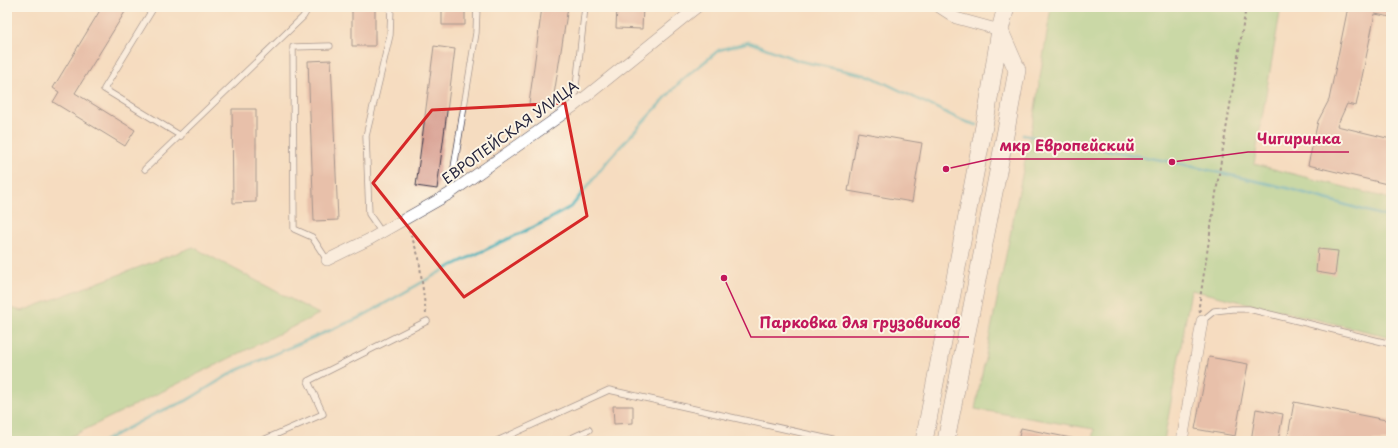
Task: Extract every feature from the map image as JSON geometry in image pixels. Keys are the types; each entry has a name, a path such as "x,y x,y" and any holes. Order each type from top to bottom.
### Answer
{"main road":[{"path":"924,441 988,105 1000,30 1006,7"},
{"path":"946,441 1017,70 1000,30"}],"street":[{"name":"ЕВРОПЕЙСКАЯ УЛИЦА","path":"327,260 382,233 449,194 574,106 697,7"},
{"path":"939,7 956,18 1000,30"},
{"path":"1182,441 1202,320"}],"lane":[{"path":"154,7 104,89 181,136"},
{"path":"382,233 368,214 366,136 390,35 391,7"},
{"path":"449,194 476,33 477,7"},
{"path":"574,106 585,7"},
{"path":"146,169 303,17 307,8"},
{"path":"327,260 312,237 294,229 293,47 330,46"},
{"path":"1202,320 1214,311 1232,308 1249,309 1391,344"},
{"path":"262,441 323,414 308,381 427,321"},
{"path":"497,441 609,390 838,441"},
{"path":"565,441 589,430"}],"path":[{"path":"1202,320 1199,306 1246,7"},
{"path":"406,219 419,258 427,321"}],"highlighted area":[{"path":"565,103 587,216 464,297 373,183 432,110"}],"green space":[{"path":"1051,7 1281,7 1254,164 1391,199 1391,337 1191,290 1164,441 1092,441 1094,429 975,409 1034,116"},
{"path":"193,247 319,314 62,441 7,441 7,307 22,311"}],"building":[{"path":"102,7 128,7 75,93 135,130 125,146 53,102 59,92 53,88"},
{"path":"352,7 375,7 375,46 352,46"},
{"path":"442,7 465,7 465,25 442,25"},
{"path":"542,7 568,7 552,107 529,104"},
{"path":"617,7 643,7 642,29 616,28"},
{"path":"1348,7 1391,7 1391,17 1375,14 1356,106 1347,104 1337,126 1391,139 1391,185 1308,165 1318,121 1329,100"},
{"path":"434,46 455,49 437,189 416,186"},
{"path":"331,60 338,220 314,221 308,61"},
{"path":"232,109 256,109 256,202 233,203"},
{"path":"858,132 922,143 912,202 848,191"},
{"path":"1318,249 1338,251 1335,275 1316,272"},
{"path":"1209,357 1248,364 1235,436 1195,429"},
{"path":"1294,402 1391,421 1391,441 1287,441"},
{"path":"613,406 633,406 633,423 614,424"},
{"path":"1256,409 1283,414 1278,441 1251,441"},
{"path":"1021,428 1076,439 1076,441 1018,441"}],"waterway":[{"path":"104,441 156,413 186,401 235,371 361,317 449,267 546,221 572,206 609,159 681,81 719,50 749,42 800,61 870,76 963,121 977,125"},
{"path":"1023,135 1172,162 1287,188 1391,218"}],"place":[{"name":"Чигиринка","path":"1172,162"},
{"name":"мкр Европейский","path":"946,169"},
{"name":"Парковка для грузовиков","path":"724,278"}]}
